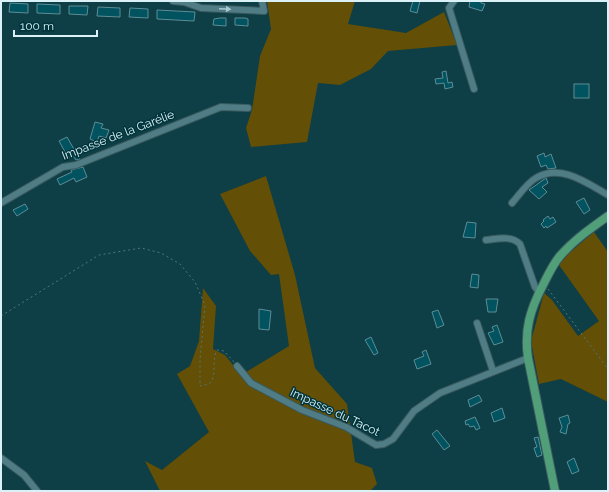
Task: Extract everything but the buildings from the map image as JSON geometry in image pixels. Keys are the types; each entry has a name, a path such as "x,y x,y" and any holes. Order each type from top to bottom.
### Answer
{"main road":[{"path":"556,491 528,358 527,329 531,310 556,262 565,251 608,216"}],"street":[{"path":"173,1 184,2 200,8 264,11 262,1"},
{"path":"454,1 449,8 474,89"},
{"name":"Impasse de la Garélie","path":"1,203 63,167 76,165 221,108 248,108"},
{"path":"512,203 535,178 551,173 562,173 574,176 608,195"},
{"path":"486,240 510,238 517,241 520,244 535,287 541,289"},
{"path":"477,324 493,371"},
{"name":"Impasse du Tacot","path":"237,366 251,382 302,410 346,427 376,445 384,444 393,439 414,411 440,393 528,358"},
{"path":"1,458 24,475 37,491"}],"path":[{"path":"1,316 99,255 141,248 162,253 180,264 194,282 204,305 200,386 209,384 214,378 215,355 217,350 224,351 237,366"},
{"path":"541,289 556,298 574,326 608,369"}],"shaded area":[{"path":"267,1 355,1 348,24 406,33 444,12 457,45 388,51 371,69 340,85 318,83 307,142 251,147 246,128 252,110 260,56 271,29"},
{"path":"266,176 295,275 315,368 347,404 355,462 372,468 377,484 370,491 160,491 145,461 162,470 209,432 177,374 190,366 199,341 203,288 216,306 213,349 225,355 241,375 289,346 279,274 271,275 250,251 220,194"},
{"path":"594,232 608,252 608,402 561,379 539,384 531,341 544,293 552,300 578,336 599,321 559,265 567,255"}]}
